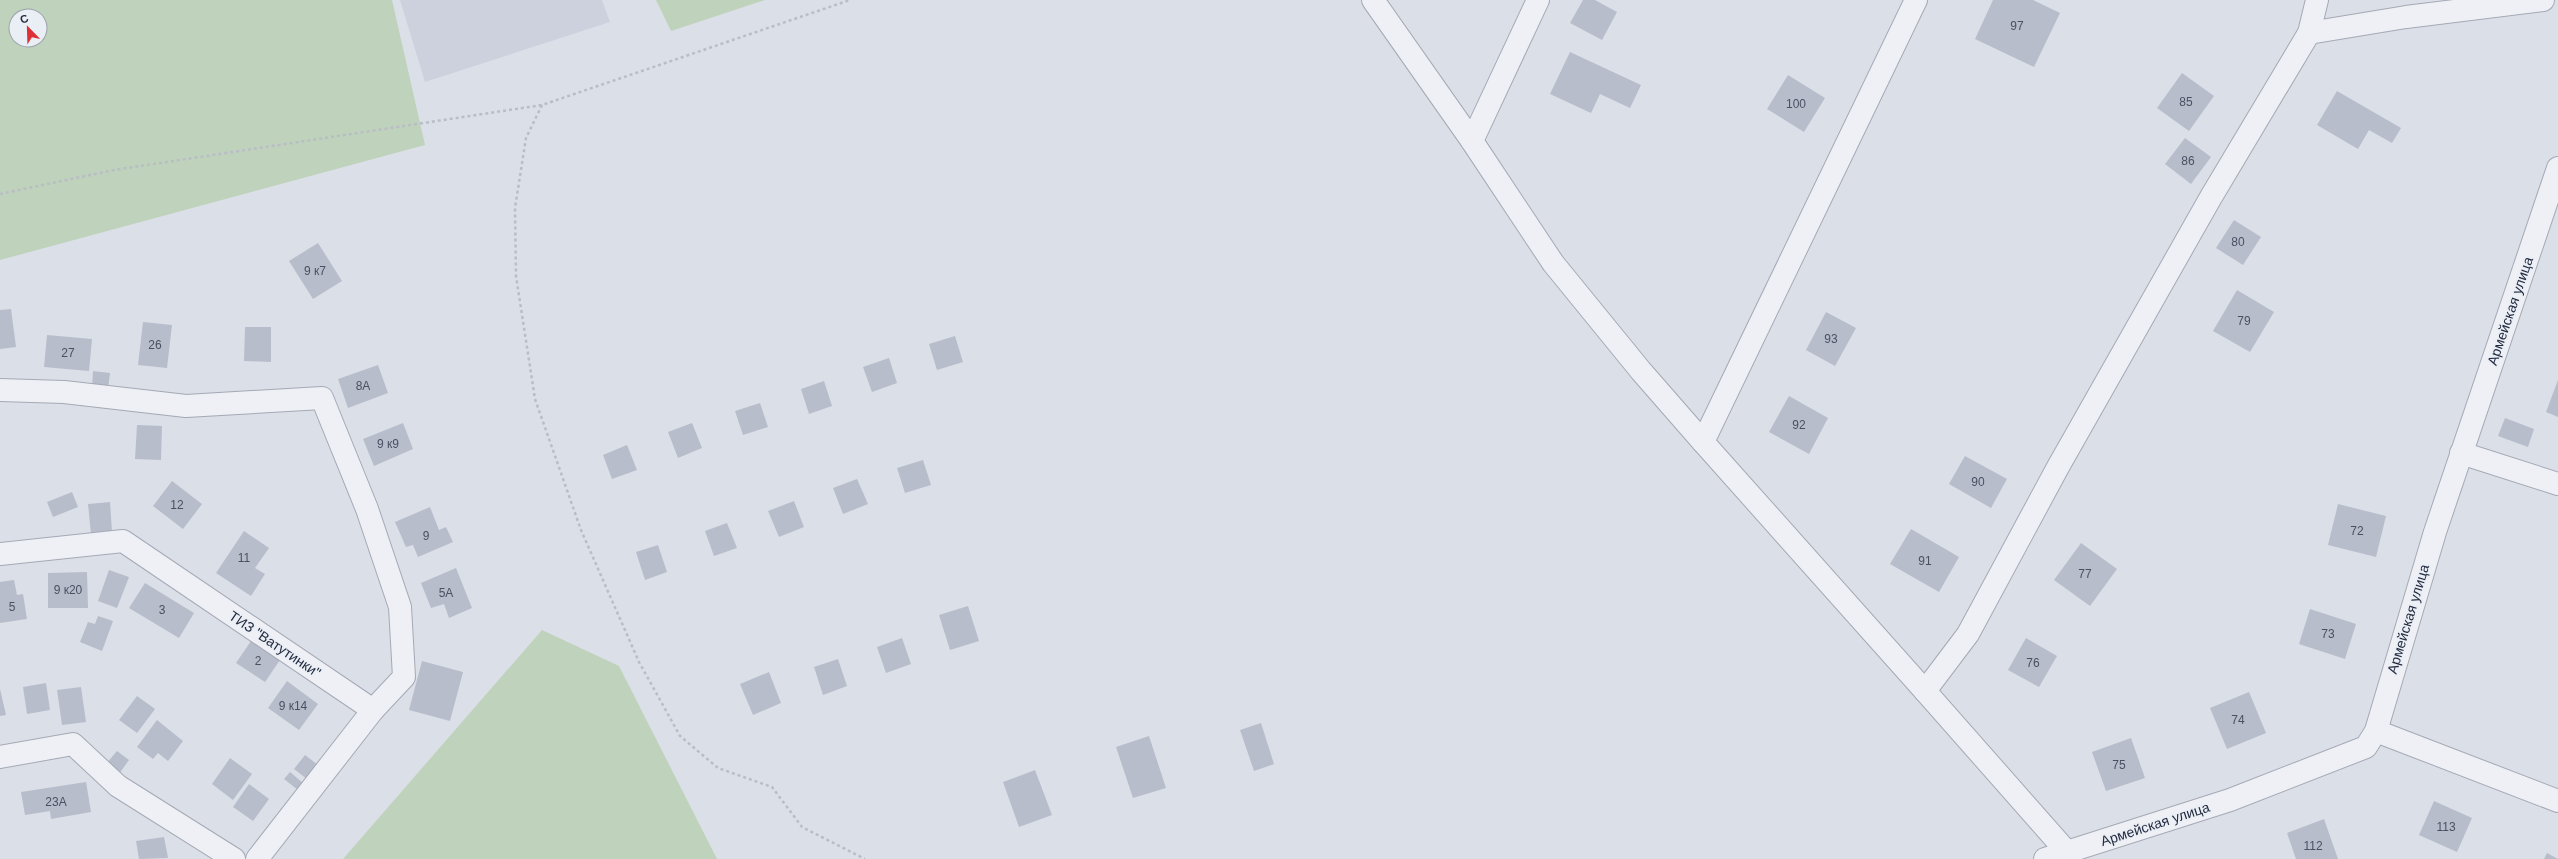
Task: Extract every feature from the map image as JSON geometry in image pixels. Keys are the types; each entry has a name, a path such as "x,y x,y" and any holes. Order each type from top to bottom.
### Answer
{"street":[{"path":"1373,0 1472,141 1553,263 1641,371 2067,852"},
{"path":"1472,141 1538,0"},
{"path":"1703,442 1916,0"},
{"path":"1925,691 1968,634 2058,467 2211,197 2309,33 2317,0"},
{"path":"2309,33 2406,17 2543,0"},
{"name":"Армейская улица","path":"2045,859 2067,852 2100,851 2366,747 2376,731 2430,547 2558,168"},
{"path":"0,390 64,392 186,406 322,398 367,509 400,607 404,677 373,710 257,859"},
{"path":"2461,454 2558,484"},
{"name":"ТИЗ \"Ватутинки\"","path":"0,554 123,541 373,710"},
{"path":"2376,731 2558,801"},
{"path":"0,757 73,744 118,786 234,859"}],"path":[{"path":"0,194 114,170 542,105 850,0"},
{"path":"542,105 526,138 515,208 516,276 535,399 582,530 639,662 680,736 718,768 772,787 802,827 865,859"}],"shaded area":[{"path":"400,0 602,0 610,22 425,82"}],"green space":[{"path":"0,0 392,0 425,145 0,260"},
{"path":"656,0 765,0 671,31"},
{"path":"542,630 619,666 717,859 343,859"}],"building":[{"path":"1583,0 1595,0 1617,12 1602,40 1570,23"},
{"path":"1993,0 2033,0 2060,13 2034,67 1975,39"},
{"path":"1570,52 1641,85 1630,108 1600,94 1591,113 1550,94"},
{"path":"2182,73 2214,96 2189,131 2157,108"},
{"path":"1788,75 1825,98 1804,132 1767,109"},
{"path":"2337,91 2401,128 2392,143 2369,130 2358,149 2317,125"},
{"path":"2185,138 2211,157 2191,184 2165,164"},
{"path":"2234,220 2261,237 2243,265 2216,248"},
{"path":"318,243 342,281 313,299 289,261"},
{"path":"2237,290 2274,312 2250,352 2213,331"},
{"path":"11,309 16,347 0,349 0,310"},
{"path":"1826,312 1856,328 1835,366 1806,350"},
{"path":"143,322 172,325 167,368 138,365"},
{"path":"245,327 271,327 271,362 244,361"},
{"path":"47,335 92,339 89,371 44,367"},
{"path":"955,336 963,362 937,370 929,344"},
{"path":"889,358 897,383 872,392 863,367"},
{"path":"378,365 388,393 348,408 338,379"},
{"path":"93,371 110,373 108,389 92,388"},
{"path":"2558,380 2558,417 2546,412"},
{"path":"824,381 832,406 809,414 801,389"},
{"path":"1789,396 1828,418 1809,454 1769,432"},
{"path":"760,403 768,427 743,435 735,411"},
{"path":"2505,418 2534,429 2528,447 2498,436"},
{"path":"403,423 413,449 374,466 363,439"},
{"path":"692,423 702,448 678,458 668,432"},
{"path":"137,425 162,426 161,460 135,459"},
{"path":"627,445 637,470 612,479 603,455"},
{"path":"1965,456 2007,479 1991,508 1949,484"},
{"path":"923,460 931,485 905,493 897,468"},
{"path":"857,479 868,504 843,514 833,488"},
{"path":"172,481 202,504 183,529 153,506"},
{"path":"72,492 78,507 53,517 47,502"},
{"path":"794,501 804,527 779,537 768,511"},
{"path":"110,502 112,532 91,534 88,504"},
{"path":"2338,504 2386,516 2376,557 2328,545"},
{"path":"430,507 439,530 446,527 453,542 418,557 413,545 406,547 395,522"},
{"path":"727,523 737,548 714,556 705,531"},
{"path":"1911,529 1959,557 1939,592 1890,564"},
{"path":"244,531 269,548 255,568 265,574 251,596 216,573"},
{"path":"2081,543 2117,569 2090,606 2054,580"},
{"path":"658,545 667,572 645,580 636,552"},
{"path":"456,568 472,608 449,618 444,604 431,608 421,583"},
{"path":"109,570 129,577 117,608 98,601"},
{"path":"87,572 88,608 48,608 48,573"},
{"path":"14,580 17,595 23,594 27,619 0,623 0,582"},
{"path":"145,583 194,613 179,638 129,608"},
{"path":"968,606 979,641 950,650 939,615"},
{"path":"2310,609 2356,624 2345,659 2299,644"},
{"path":"98,616 113,621 102,651 80,642 88,622 95,624"},
{"path":"902,638 911,664 886,673 877,647"},
{"path":"2026,638 2057,656 2039,687 2008,670"},
{"path":"251,641 280,660 265,682 236,663"},
{"path":"838,659 847,686 823,695 814,667"},
{"path":"422,661 463,672 450,721 409,710"},
{"path":"769,672 781,703 753,715 740,684"},
{"path":"287,681 318,704 299,730 268,708"},
{"path":"46,683 50,710 27,714 23,687"},
{"path":"81,687 86,722 62,725 57,690"},
{"path":"0,689 6,715 0,716"},
{"path":"2249,692 2266,733 2227,749 2210,708"},
{"path":"137,696 155,709 137,733 119,720"},
{"path":"157,720 183,741 168,761 158,753 153,759 137,747"},
{"path":"1261,723 1274,764 1254,771 1240,730"},
{"path":"1149,736 1166,788 1133,798 1116,747"},
{"path":"2131,738 2145,778 2106,791 2092,752"},
{"path":"117,751 129,760 119,774 106,764"},
{"path":"305,755 318,765 307,779 294,769"},
{"path":"230,758 252,774 233,800 212,784"},
{"path":"1035,770 1052,815 1019,827 1003,782"},
{"path":"290,772 303,783 298,790 284,779"},
{"path":"86,782 91,812 51,819 50,811 25,815 21,792"},
{"path":"249,784 269,799 253,821 233,807"},
{"path":"2434,801 2472,818 2457,852 2419,835"},
{"path":"2324,819 2338,859 2296,859 2287,833"},
{"path":"164,837 168,858 139,859 136,841"},
{"path":"2547,853 2558,859 2544,859"}]}
